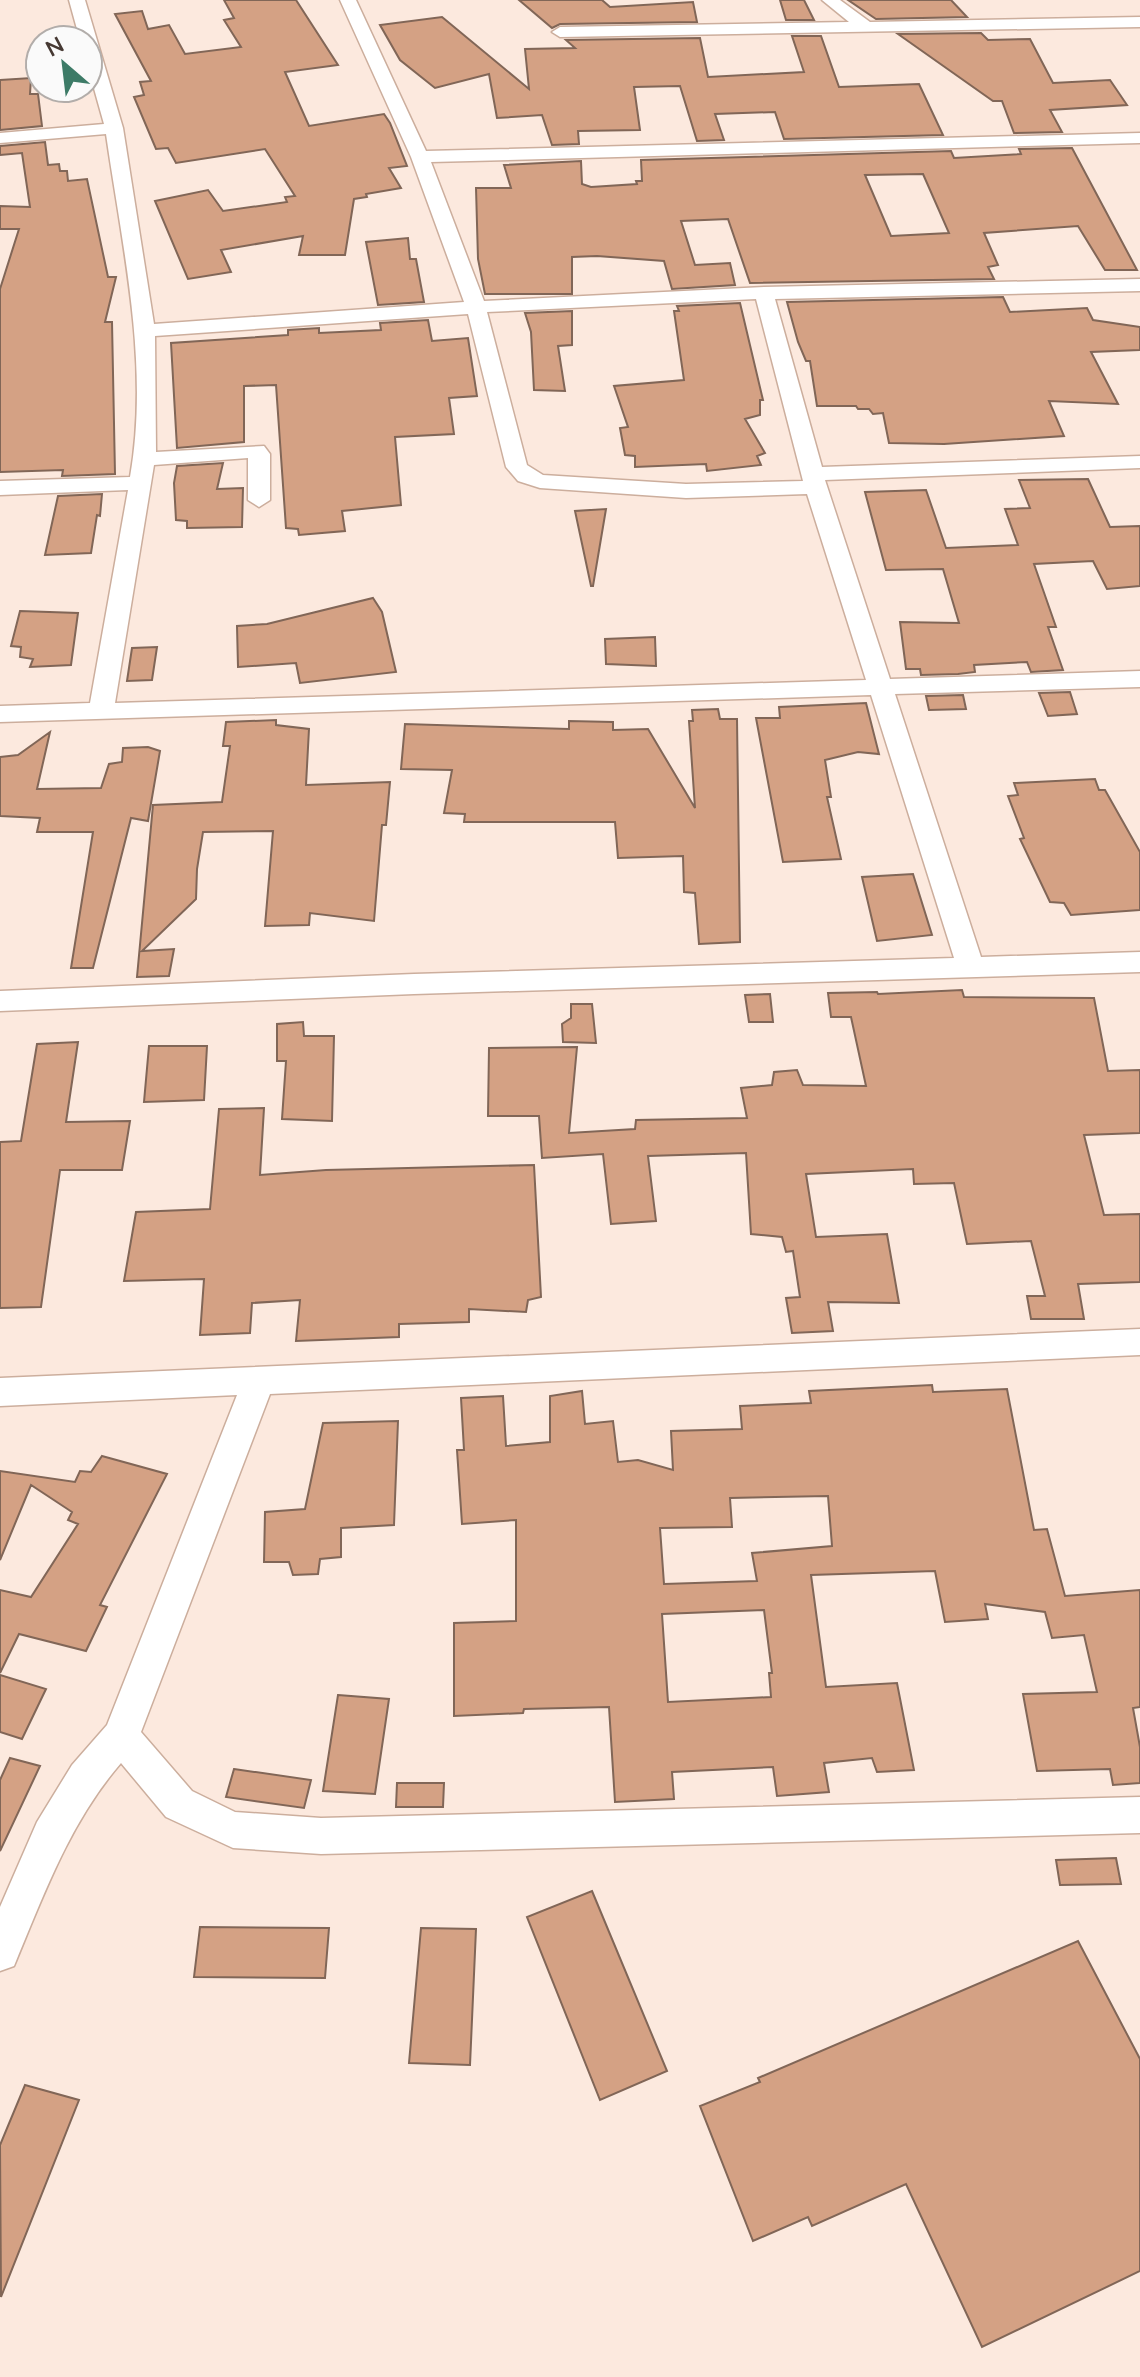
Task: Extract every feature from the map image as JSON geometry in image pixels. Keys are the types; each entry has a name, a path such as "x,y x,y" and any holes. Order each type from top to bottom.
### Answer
{"street":[{"path":"77,0 114,128 145,331 145,459 101,711"},
{"path":"348,0 420,157 476,307 517,467 526,476 540,481 686,491 1140,462"},
{"path":"830,0 864,25"},
{"path":"560,32 1140,22"},
{"path":"0,138 114,128"},
{"path":"420,157 1140,138"},
{"path":"145,331 476,307 764,293 1140,285"},
{"path":"764,293 814,481 970,966"},
{"path":"145,459 256,451 259,454 259,500"},
{"path":"0,488 141,483"},
{"path":"0,714 1140,679"},
{"path":"0,1001 414,984 1140,962"},
{"path":"0,1392 1140,1342"},
{"path":"0,1952 50,1835 85,1777 121,1736 259,1380"},
{"path":"121,1736 179,1804 233,1830 321,1836 1140,1815"}],"building":[{"path":"224,0 296,0 338,65 285,72 309,126 384,114 390,123 407,166 389,168 401,188 354,199 345,255 299,255 303,236 221,250 231,272 188,279 155,201 208,190 223,211 287,202 285,197 295,196 265,149 176,163 168,148 156,149 134,97 144,95 140,82 151,81 115,14 142,11 148,29 169,25 185,54 241,47 224,20 234,18"},
{"path":"519,0 602,0 610,7 693,2 697,22 560,24 552,28"},
{"path":"780,0 804,0 814,20 786,20"},
{"path":"848,0 951,0 967,17 876,19"},
{"path":"442,17 529,89 525,49 575,48 566,40 700,38 708,77 804,72 792,36 821,36 839,87 919,84 943,135 784,139 775,112 715,114 724,140 697,141 680,86 634,87 640,130 578,131 579,144 552,145 542,115 497,118 489,74 435,88 400,60 380,25"},
{"path":"981,33 988,40 1030,39 1053,83 1110,80 1127,105 1050,110 1062,132 1014,133 1002,101 993,101 898,34"},
{"path":"24,78 24,104 39,104 42,126 0,130 0,80"},
{"path":"45,142 48,165 59,164 60,171 67,171 68,181 87,179 108,277 116,277 105,322 112,322 115,474 62,476 63,470 0,472 0,289 19,229 0,229 0,206 30,207 22,153 0,155 0,146"},
{"path":"1072,148 1137,270 1105,270 1078,226 984,233 998,265 988,267 994,279 750,283 728,219 681,221 695,265 730,263 735,285 672,289 664,261 597,256 572,257 572,294 485,294 478,259 476,188 511,188 504,165 581,161 582,184 591,187 637,184 636,181 642,181 641,160 951,151 954,158 1021,154 1019,149","holes":["923,174 949,233 891,236 865,175"]},
{"path":"408,238 410,259 416,259 424,302 378,305 366,242"},
{"path":"1003,297 1010,312 1087,308 1093,320 1140,327 1140,350 1091,352 1118,404 1049,401 1064,436 944,444 889,443 883,413 873,414 869,409 858,409 856,406 817,406 810,361 806,361 798,342 787,302"},
{"path":"740,303 763,400 760,400 760,415 745,419 765,453 757,456 761,465 707,471 706,464 635,467 635,456 625,455 620,428 628,427 614,386 684,380 674,311 679,311 677,306"},
{"path":"572,311 572,345 558,346 565,391 534,390 531,332 525,313"},
{"path":"428,320 432,341 468,338 477,396 449,398 454,434 395,437 401,505 342,511 345,531 299,535 298,529 286,528 276,385 244,386 244,442 177,448 171,343 288,335 288,330 319,328 319,333 381,330 380,323"},
{"path":"223,463 217,489 243,488 242,527 187,528 187,521 176,520 174,483 177,466"},
{"path":"1088,479 1110,527 1140,526 1140,586 1107,589 1093,561 1034,564 1056,627 1048,627 1063,670 1031,672 1027,662 974,665 975,672 958,674 921,675 920,669 906,669 900,622 959,623 943,569 886,570 865,492 926,490 946,548 1018,545 1005,509 1030,508 1019,480"},
{"path":"102,494 91,553 45,555 58,496"},
{"path":"606,509 593,586 591,586 575,511"},
{"path":"373,598 382,612 396,672 300,683 296,663 238,667 237,626 267,624"},
{"path":"20,611 78,613 71,665 30,667 33,659 20,657 21,647 11,646"},
{"path":"655,637 656,666 606,664 605,639"},
{"path":"157,647 152,680 127,681 132,648"},
{"path":"1070,692 1077,714 1048,716 1039,693"},
{"path":"963,695 966,709 929,710 926,696"},
{"path":"866,703 879,754 858,752 825,760 831,797 827,797 841,859 783,862 756,718 780,718 779,707"},
{"path":"718,709 720,719 737,719 740,942 699,944 695,893 684,892 683,856 618,858 615,822 464,822 465,814 444,813 452,770 401,769 405,724 569,729 569,721 613,722 613,730 648,729 695,808 689,721 693,721 692,710"},
{"path":"276,720 276,725 309,729 306,785 390,782 386,825 382,825 374,921 310,913 309,925 265,926 273,831 203,832 196,899 142,951 174,949 169,976 137,977 153,805 222,802 230,746 223,746 226,722"},
{"path":"50,732 37,789 101,788 109,764 122,762 123,748 148,747 160,751 148,821 131,818 93,968 71,968 93,832 37,832 40,818 0,816 0,757 18,755"},
{"path":"1095,779 1099,790 1105,790 1140,852 1140,910 1071,915 1064,903 1050,902 1020,839 1024,838 1008,796 1018,795 1014,783"},
{"path":"913,874 932,935 877,941 862,877"},
{"path":"962,990 964,997 1094,998 1108,1071 1140,1070 1140,1133 1084,1135 1104,1215 1140,1214 1140,1282 1078,1284 1084,1319 1031,1319 1027,1296 1045,1296 1031,1241 967,1244 954,1183 914,1184 913,1169 806,1174 816,1237 887,1234 899,1303 828,1302 833,1331 792,1333 786,1298 800,1297 793,1251 786,1252 782,1237 751,1234 746,1153 648,1156 656,1221 611,1224 603,1154 542,1158 539,1116 488,1116 489,1048 577,1047 569,1133 635,1129 636,1120 747,1118 741,1088 772,1085 774,1072 797,1070 803,1085 866,1086 851,1017 831,1017 828,993"},
{"path":"770,994 773,1022 749,1022 745,995"},
{"path":"571,1004 592,1004 596,1043 563,1042 562,1024 571,1018"},
{"path":"303,1022 304,1036 334,1036 332,1121 282,1119 286,1061 277,1061 277,1024"},
{"path":"78,1042 66,1122 130,1121 122,1170 60,1170 41,1307 0,1308 0,1142 21,1141 37,1044"},
{"path":"149,1046 207,1046 204,1100 144,1102"},
{"path":"264,1108 260,1175 326,1170 534,1165 541,1297 528,1300 526,1312 469,1309 469,1322 399,1324 399,1337 296,1341 300,1300 252,1303 250,1333 200,1335 204,1279 124,1281 136,1212 210,1209 219,1109"},
{"path":"932,1385 933,1392 1007,1389 1034,1530 1047,1529 1065,1596 1140,1590 1140,1707 1133,1708 1140,1747 1140,1783 1113,1785 1110,1769 1037,1771 1023,1694 1097,1692 1084,1635 1052,1638 1045,1612 985,1604 988,1619 945,1622 935,1571 811,1575 826,1687 897,1683 914,1770 877,1772 872,1758 824,1763 829,1792 777,1796 773,1767 672,1772 674,1799 615,1802 609,1707 524,1709 523,1713 454,1716 454,1623 516,1621 516,1520 462,1524 457,1450 464,1450 461,1398 503,1396 506,1446 550,1442 550,1396 582,1391 585,1424 613,1421 618,1462 638,1460 673,1470 671,1431 742,1429 740,1406 811,1403 809,1391","holes":["828,1496 832,1546 752,1553 757,1581 664,1584 660,1528 732,1527 730,1498","764,1610 772,1673 769,1673 771,1697 668,1702 662,1614"]},
{"path":"398,1421 394,1525 341,1528 341,1557 320,1559 318,1574 293,1575 289,1562 264,1562 265,1512 305,1509 323,1423"},
{"path":"102,1456 167,1474 100,1605 107,1607 86,1651 19,1634 0,1673 0,1590 31,1597 78,1524 68,1520 72,1512 31,1485 0,1560 0,1471 75,1482 80,1471 91,1472"},
{"path":"0,1675 46,1689 22,1739 0,1732"},
{"path":"338,1695 389,1699 375,1794 323,1791"},
{"path":"10,1758 40,1766 0,1851 0,1780"},
{"path":"234,1769 311,1780 304,1808 226,1797"},
{"path":"397,1783 444,1783 443,1807 396,1807"},
{"path":"1116,1858 1121,1884 1060,1885 1056,1860"},
{"path":"592,1891 667,2071 600,2100 527,1917"},
{"path":"200,1927 329,1928 325,1978 194,1977"},
{"path":"421,1928 476,1929 470,2065 409,2063"},
{"path":"1078,1941 1140,2059 1140,2271 982,2347 906,2184 812,2226 808,2217 753,2241 700,2106 760,2082 758,2078"},
{"path":"25,2085 79,2100 1,2297 0,2145"}]}
